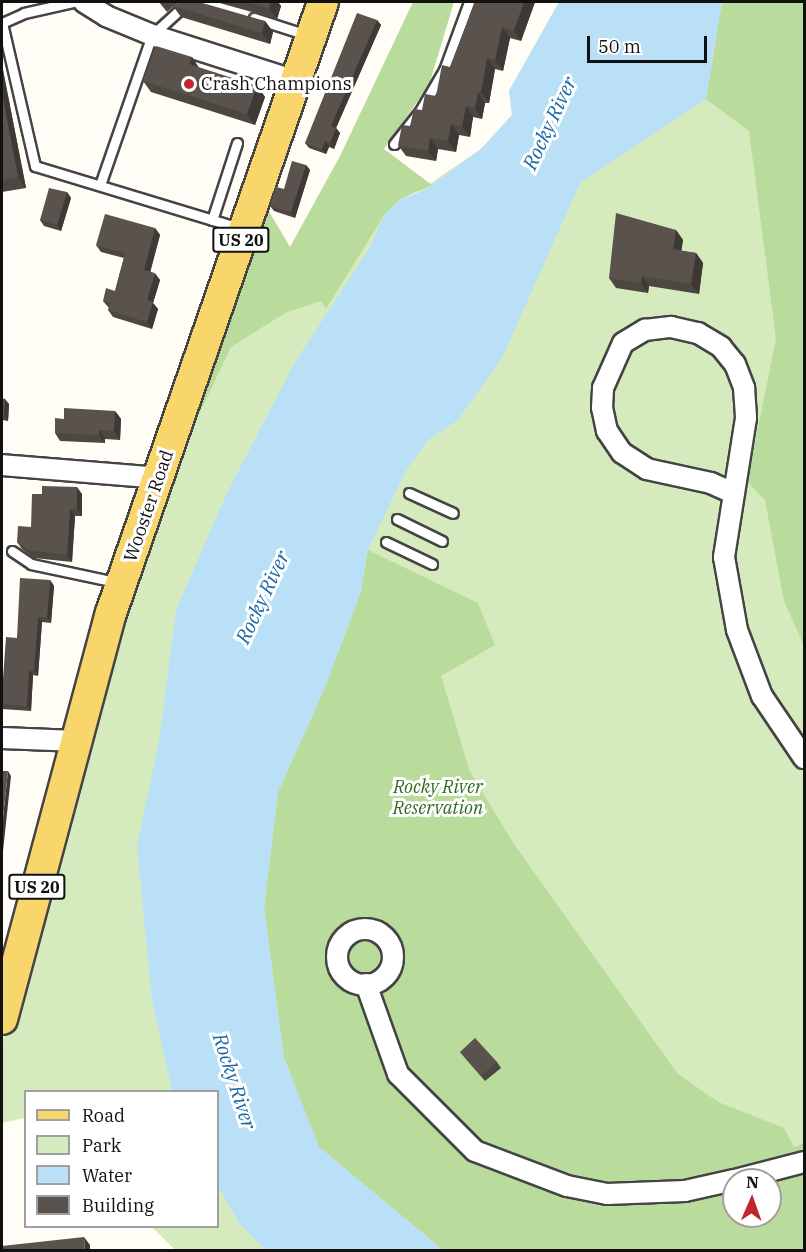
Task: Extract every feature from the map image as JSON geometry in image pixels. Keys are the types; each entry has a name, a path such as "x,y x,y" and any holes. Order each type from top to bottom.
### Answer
{"main road":[{"name":"Wooster Road","path":"2,1018 8,967 77,741 121,584 323,2"}],"street":[{"path":"84,2 106,16 152,35 296,81"},
{"path":"731,492 711,483 647,469 622,453 607,431 602,408 606,381 623,343 645,330 672,327 704,336 721,347 735,364 744,388 746,418 731,492 724,557 737,630 762,696 804,758"},
{"path":"2,465 159,478"},
{"path":"2,738 77,741"},
{"path":"366,984 399,1074 475,1150 567,1186 618,1193 685,1191 722,1183"},
{"path":"781,1168 804,1162"}],"lane":[{"path":"73,2 24,13 2,23 35,166 244,230"},
{"path":"394,144 420,111 444,70 469,2"},
{"path":"100,185 152,35 185,4 198,3"},
{"path":"239,14 311,36"},
{"path":"212,220 237,142"},
{"path":"409,493 453,513"},
{"path":"397,519 442,541"},
{"path":"386,542 432,564"},
{"path":"12,551 31,564 121,584"}],"green space":[{"path":"413,2 454,2 429,85 384,149 432,185 401,199 385,214 326,309 321,301 285,313 231,347 192,429 266,207 290,247 340,156"},
{"name":"Rocky River Reservation","path":"559,2 804,2 804,1250 175,1250 153,1228 219,1228 219,1090 24,1090 24,1118 2,1123 2,1045 41,878 259,194 326,308 385,214 481,149 512,115 509,91"},
{"path":"722,2 804,3 804,646 784,601 765,500 747,482 776,339 749,131 706,99"},
{"path":"368,550 478,603 495,645 441,676 470,772 514,844 677,1073 718,1102 784,1128 794,1147 804,1143 804,1250 443,1250 319,1147 284,1058 264,908 278,792 323,692 361,592"}],"water":[{"name":"Rocky River","path":"559,2 722,2 706,99 580,183 502,358 458,420 428,440 405,472 367,552 361,592 323,692 278,792 264,908 284,1058 319,1147 443,1250 265,1250 239,1223 219,1188 219,1090 172,1090 152,1000 137,847 160,735 176,610 227,493 295,362 369,249 385,214 401,199 425,190 481,149 512,115 509,91"}],"building":[{"path":"178,2 199,2 265,21 262,33 173,6"},
{"path":"246,2 271,2 269,8"},
{"path":"475,2 524,2 514,30 502,27 495,60 487,58 481,92 478,92 475,108 466,106 462,126 451,124 448,141 430,138 428,151 398,145 402,125 410,126 414,109 422,110 425,94 436,96 442,65 450,67"},
{"path":"357,13 377,20 331,126 336,128 330,143 325,141 322,149 305,143"},
{"name":"Crash Champions","path":"156,46 192,57 189,64 257,86 247,114 143,81"},
{"path":"2,93 18,177 2,180"},
{"path":"292,161 306,165 291,212 270,206 276,187 284,189"},
{"path":"49,188 67,192 57,225 40,220"},
{"path":"616,213 676,230 673,249 696,253 691,284 642,276 641,283 609,278"},
{"path":"105,214 155,228 144,270 155,273 147,300 153,302 147,322 108,310 110,303 103,301 106,288 115,291 125,253 96,245"},
{"path":"2,398 5,399 4,415 2,415"},
{"path":"64,408 115,411 114,431 99,430 99,435 55,433 55,418 64,419"},
{"path":"42,486 77,487 77,509 70,509 67,555 29,550 17,542 18,526 31,527 32,494 42,494"},
{"path":"20,578 50,580 47,617 38,617 34,670 29,670 27,706 2,704 6,637 17,638"},
{"path":"2,771 8,771 2,827"},
{"path":"475,1038 497,1062 481,1076 460,1052"},
{"path":"84,1237 85,1251 2,1251 2,1246"}],"place":[{"name":"Crash Champions","path":"189,84"}]}
